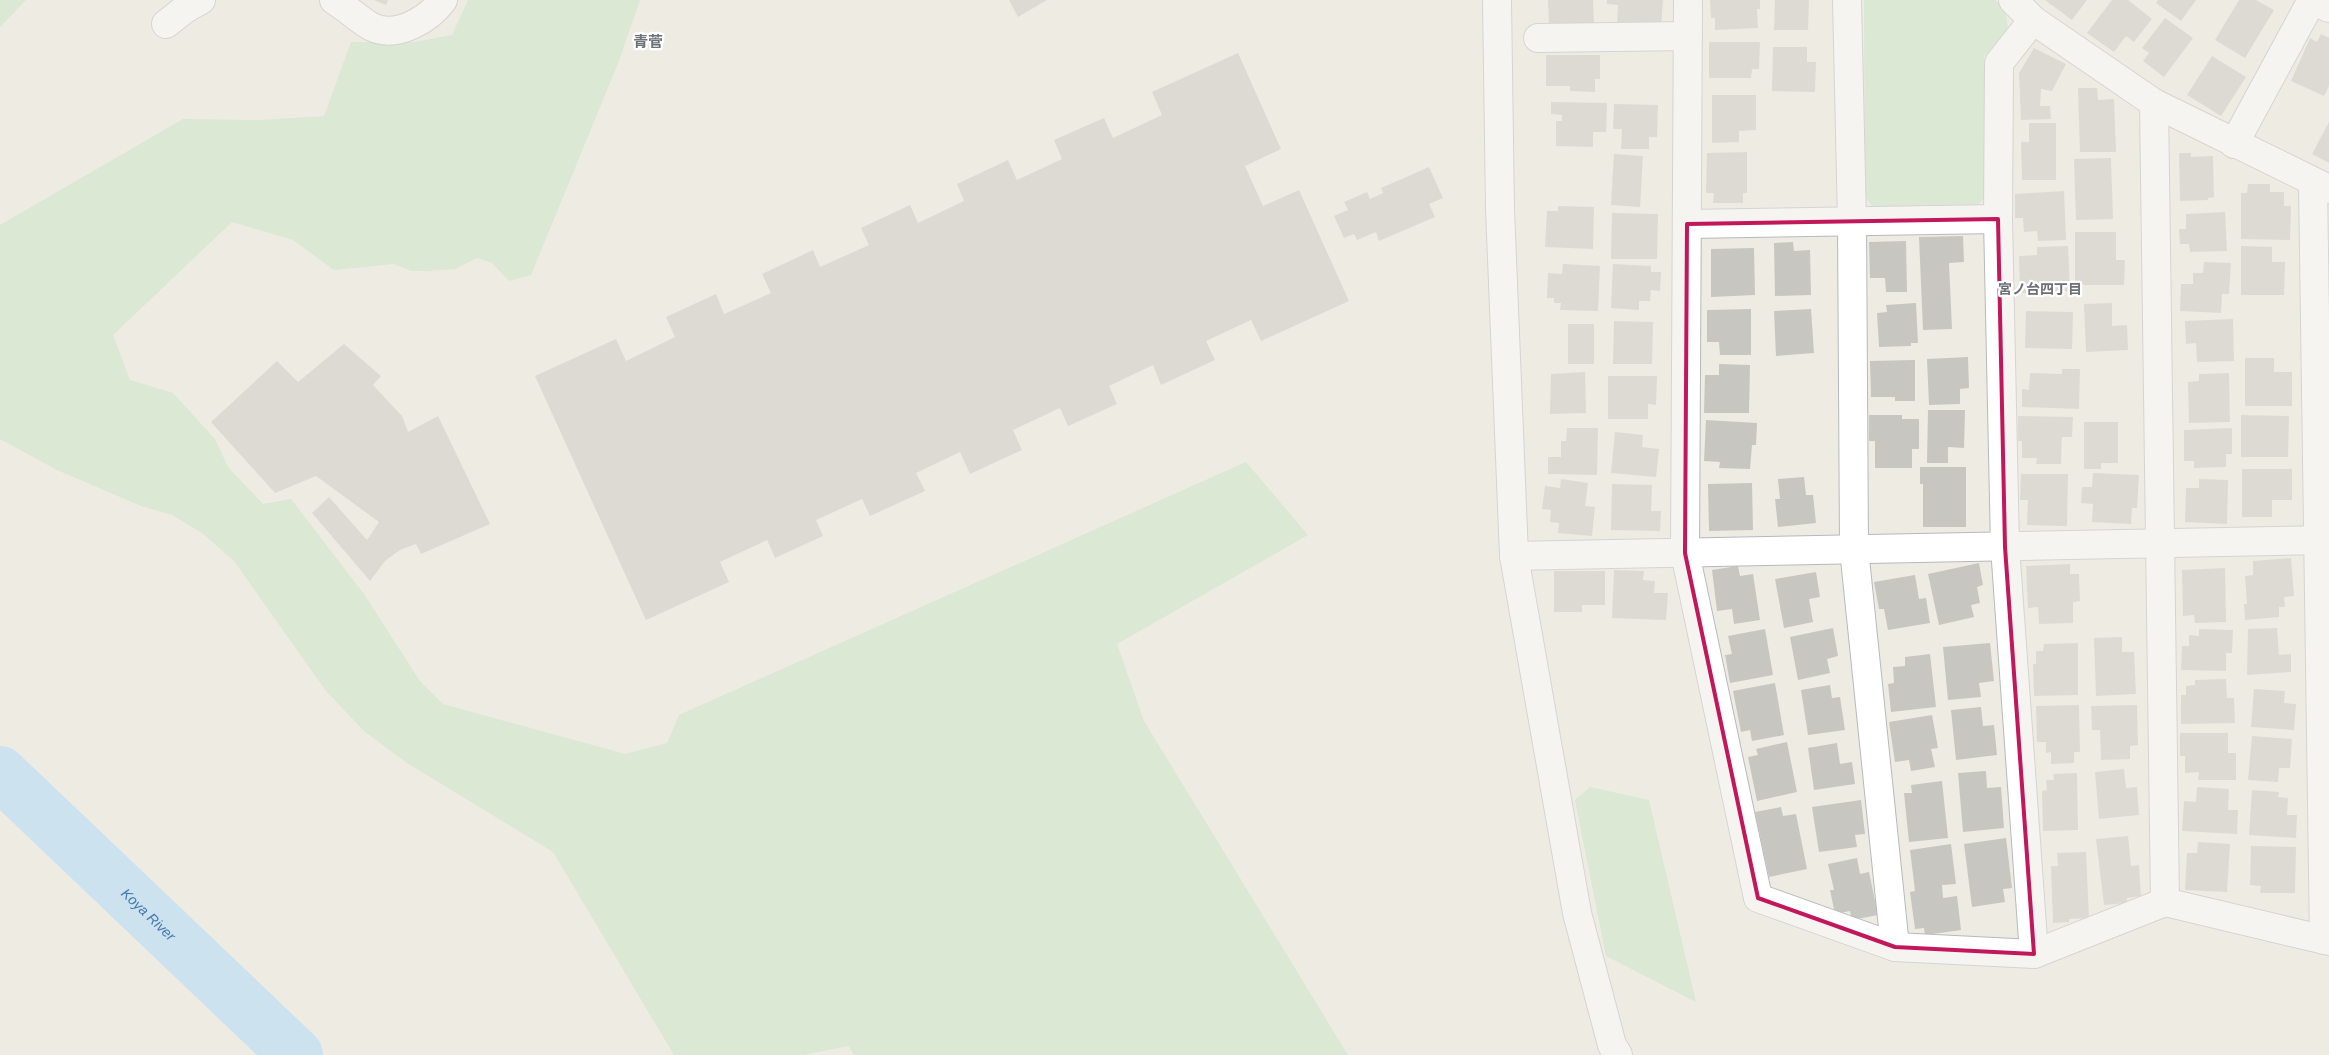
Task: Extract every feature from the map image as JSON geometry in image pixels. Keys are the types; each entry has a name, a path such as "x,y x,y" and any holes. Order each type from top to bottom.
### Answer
{"street":[{"path":"166,24 185,9 201,0"},
{"path":"334,0 374,28 401,30 434,12 443,0"},
{"path":"1497,0 1500,209 1514,556 1577,913 1612,1045 1618,1055"},
{"path":"1688,0 1685,553 1758,898 1895,947 2034,954 2164,902 2326,941 2321,186 2154,103 2033,20 2013,0"},
{"path":"1847,0 1852,221 1854,549 1895,947"},
{"path":"2234,144 2312,0 2329,8"},
{"path":"2033,20 1999,63 1998,219 2004,547 2034,954"},
{"path":"1538,38 1688,36"},
{"path":"2154,103 2164,902"},
{"path":"1687,224 1998,219"},
{"path":"1514,556 2324,540"}],"highlighted area":[{"path":"1998,219 2005,547 2034,954 1895,947 1758,898 1685,553 1687,224"}],"green space":[{"path":"0,0 26,0 0,27"},
{"path":"468,0 640,0 619,61 531,275 509,281 492,263 477,258 455,269 411,271 394,264 334,270 293,240 232,222 113,335 130,380 173,393 215,439 228,467 263,504 291,499 364,594 420,681 443,704 625,754 667,743 679,715 1246,462 1308,535 1117,644 1144,721 1348,1055 854,1055 849,1046 802,1055 674,1055 553,852 407,763 364,731 326,691 234,561 202,533 172,515 141,506 57,470 0,439 0,225 183,119 260,120 324,116 351,42 414,42 452,35"},
{"path":"1864,0 1995,0 2005,8 2008,28 1984,57 1986,196 1974,210 1874,209 1865,196"},
{"path":"1590,787 1649,800 1696,1002 1606,956 1575,800"}],"building":[{"path":"374,0 388,0 386,5"},
{"path":"1009,0 1047,0 1018,17"},
{"path":"1548,0 1593,0 1594,24 1549,25"},
{"path":"1607,0 1663,0 1661,27 1617,24 1618,5 1607,4"},
{"path":"1710,0 1760,0 1760,9 1757,9 1758,28 1715,30 1715,18 1711,18"},
{"path":"1775,0 1809,0 1808,30 1774,30"},
{"path":"2045,0 2087,0 2072,20"},
{"path":"2112,0 2128,0 2152,19 2134,42 2126,36 2114,52 2087,33"},
{"path":"2158,0 2196,0 2181,21 2156,3"},
{"path":"2239,0 2256,0 2274,10 2245,58 2215,40"},
{"path":"2165,18 2193,38 2164,77 2143,61 2149,53 2142,48"},
{"path":"2321,34 2329,38 2329,86 2324,96 2291,81 2310,38 2317,42"},
{"path":"1709,42 1760,42 1759,69 1752,69 1751,78 1709,78"},
{"path":"1773,47 1807,47 1807,62 1816,62 1815,92 1772,91"},
{"path":"2034,48 2066,64 2052,91 2041,89 2040,106 2050,106 2051,119 2021,120 2019,73"},
{"path":"1238,53 1281,149 1245,166 1263,206 1299,190 1349,301 1261,341 1251,320 1206,341 1215,360 1161,385 1153,365 1109,386 1117,404 1068,426 1060,408 1013,430 1022,450 970,474 960,452 916,473 925,491 870,516 862,499 816,520 823,536 775,558 767,540 720,562 729,582 646,620 535,376 616,339 626,361 675,337 666,317 716,294 724,314 771,293 762,274 813,250 820,267 869,245 861,228 910,205 918,223 964,201 957,184 1008,160 1017,180 1062,159 1054,140 1104,118 1113,138 1162,115 1152,92"},
{"path":"1546,55 1600,55 1600,79 1595,79 1595,92 1570,91 1570,86 1546,86"},
{"path":"2212,56 2246,77 2221,116 2187,95"},
{"path":"2078,88 2097,88 2098,100 2114,99 2116,152 2080,152"},
{"path":"1712,95 1756,95 1756,130 1739,131 1739,142 1712,143"},
{"path":"1551,102 1607,103 1606,132 1593,132 1593,147 1556,146 1556,121 1562,121 1562,115 1551,114"},
{"path":"1614,104 1658,105 1657,137 1649,137 1649,149 1621,149 1622,129 1613,129"},
{"path":"2329,122 2329,163 2312,154"},
{"path":"2029,123 2056,123 2056,180 2022,180 2021,142 2029,142"},
{"path":"1747,152 1747,193 1743,193 1743,203 1713,203 1714,193 1706,193 1707,153"},
{"path":"2179,153 2191,153 2191,157 2213,156 2214,197 2208,198 2208,200 2180,201"},
{"path":"1614,154 1643,156 1640,207 1611,205"},
{"path":"2111,158 2113,219 2076,220 2074,159"},
{"path":"1429,167 1443,198 1429,204 1435,217 1379,241 1376,232 1357,240 1354,234 1344,238 1334,216 1348,210 1344,202 1367,192 1370,199 1383,193 1381,188"},
{"path":"2248,184 2270,184 2270,192 2284,192 2284,206 2291,206 2290,240 2241,239 2241,193 2247,193"},
{"path":"2064,191 2066,240 2038,241 2037,231 2024,232 2023,218 2015,218 2015,194"},
{"path":"1558,206 1594,207 1593,249 1545,247 1547,211 1558,211"},
{"path":"2225,212 2227,251 2190,252 2189,244 2180,244 2179,229 2186,229 2186,214"},
{"path":"1612,213 1658,214 1657,259 1611,259"},
{"path":"2075,232 2116,232 2116,260 2125,260 2124,285 2075,285"},
{"path":"1963,236 1964,262 1949,263 1952,329 1923,330 1919,237"},
{"path":"1906,241 1907,292 1886,292 1885,278 1870,278 1869,242"},
{"path":"1793,242 1794,251 1810,250 1811,295 1775,296 1774,243"},
{"path":"2068,246 2070,291 2020,293 2019,256 2037,255 2037,247"},
{"path":"2241,246 2272,247 2272,262 2285,262 2284,295 2241,295"},
{"path":"1754,248 1755,295 1711,297 1711,249"},
{"path":"2204,262 2231,263 2229,294 2222,294 2221,313 2180,311 2181,284 2193,284 2193,273 2203,273"},
{"path":"1563,264 1600,266 1598,311 1560,310 1561,303 1554,303 1554,298 1547,298 1548,273 1562,274"},
{"path":"1613,264 1651,266 1651,272 1661,272 1660,291 1651,290 1650,301 1639,301 1639,310 1611,308"},
{"path":"1916,303 1918,343 1911,343 1911,346 1879,347 1877,313 1887,312 1886,305"},
{"path":"2112,303 2112,326 2127,325 2128,350 2086,352 2084,304"},
{"path":"1751,309 1751,355 1720,355 1719,342 1707,342 1707,310"},
{"path":"1811,309 1814,353 1776,356 1774,311"},
{"path":"2026,311 2073,312 2072,349 2025,348"},
{"path":"2233,319 2234,361 2197,362 2196,343 2186,344 2185,321"},
{"path":"1614,321 1653,322 1652,364 1613,364"},
{"path":"1568,324 1594,324 1594,364 1568,364"},
{"path":"344,344 381,376 373,385 402,416 408,432 438,416 490,524 421,554 416,544 400,550 385,561 370,581 312,513 329,497 367,540 379,522 316,476 275,493 211,422 277,361 298,382"},
{"path":"1968,357 1969,388 1960,389 1960,404 1929,405 1927,359"},
{"path":"2245,358 2274,358 2274,372 2292,372 2292,406 2245,406"},
{"path":"1915,360 1915,401 1895,401 1895,397 1871,397 1870,361"},
{"path":"1719,364 1750,365 1749,413 1704,413 1705,375 1719,375"},
{"path":"2062,369 2080,369 2079,409 2022,407 2022,389 2029,390 2030,373 2062,374"},
{"path":"1585,372 1586,413 1550,414 1551,374"},
{"path":"2229,373 2230,422 2189,423 2188,382 2199,381 2199,374"},
{"path":"1608,376 1657,376 1656,405 1648,404 1648,419 1608,419"},
{"path":"1928,410 1965,410 1964,448 1948,447 1948,463 1927,463"},
{"path":"1869,415 1902,415 1902,419 1919,419 1919,449 1912,449 1912,468 1875,468 1875,441 1869,441"},
{"path":"2241,415 2289,416 2288,457 2241,457"},
{"path":"2018,416 2073,417 2072,437 2062,437 2061,464 2036,464 2037,458 2022,458 2022,441 2018,441"},
{"path":"1706,420 1757,423 1756,445 1752,445 1750,469 1719,468 1720,462 1704,461"},
{"path":"2084,422 2118,422 2118,463 2101,463 2101,469 2084,469"},
{"path":"1567,428 1598,428 1597,475 1548,474 1548,457 1561,457 1561,441 1566,441"},
{"path":"2232,428 2232,454 2226,454 2226,467 2194,468 2194,461 2184,461 2184,430"},
{"path":"1615,432 1643,435 1642,447 1659,449 1656,477 1611,473"},
{"path":"1920,467 1966,467 1966,527 1923,527 1923,484 1920,484"},
{"path":"2242,469 2292,469 2292,500 2272,500 2272,517 2242,517"},
{"path":"2093,473 2139,475 2137,508 2132,508 2131,524 2092,522 2093,504 2081,503 2082,487 2092,487"},
{"path":"2021,474 2068,474 2067,526 2027,525 2028,500 2020,500"},
{"path":"1804,477 1806,495 1813,495 1816,523 1778,527 1775,499 1780,499 1778,479"},
{"path":"1561,479 1588,483 1585,506 1595,507 1592,536 1558,533 1559,523 1550,522 1551,510 1542,509 1545,486 1560,488"},
{"path":"2199,479 2228,480 2227,524 2185,522 2186,488 2199,488"},
{"path":"1752,483 1753,530 1709,531 1708,484"},
{"path":"1612,484 1652,485 1651,511 1661,511 1660,531 1611,530"},
{"path":"2291,558 2294,596 2284,597 2285,607 2279,607 2279,617 2245,620 2244,604 2247,604 2245,576 2253,575 2253,561"},
{"path":"1979,563 1983,585 1977,587 1980,603 1971,605 1974,617 1939,625 1928,574"},
{"path":"2070,564 2070,574 2079,574 2080,601 2073,602 2073,623 2039,624 2038,607 2028,608 2026,566"},
{"path":"1738,566 1740,576 1753,574 1760,620 1734,624 1732,609 1717,611 1712,570"},
{"path":"2225,568 2226,622 2195,623 2194,615 2183,616 2182,570"},
{"path":"1614,570 1644,571 1643,580 1655,581 1654,593 1668,593 1666,620 1612,618"},
{"path":"1554,571 1605,571 1605,605 1582,605 1582,612 1554,612"},
{"path":"1816,572 1820,597 1809,599 1813,622 1784,628 1775,579"},
{"path":"1915,575 1919,599 1926,598 1930,623 1888,630 1884,609 1879,609 1874,582"},
{"path":"1833,628 1838,656 1827,659 1830,673 1798,680 1790,637"},
{"path":"2277,628 2279,655 2291,654 2291,672 2247,675 2248,629"},
{"path":"1765,629 1773,675 1730,683 1725,655 1732,654 1728,636"},
{"path":"2199,629 2233,630 2232,653 2226,653 2226,671 2181,670 2182,646 2189,646 2189,635 2199,636"},
{"path":"2122,637 2122,652 2134,652 2136,694 2096,696 2094,638"},
{"path":"1990,643 1994,681 1979,683 1981,697 1948,700 1943,647"},
{"path":"2078,643 2078,695 2034,696 2033,664 2036,664 2036,651 2043,651 2044,644"},
{"path":"1930,654 1936,707 1891,712 1888,684 1894,683 1893,667 1905,666 1905,657"},
{"path":"2226,679 2227,698 2234,698 2235,723 2181,724 2181,695 2186,695 2186,686 2195,685 2195,680"},
{"path":"1775,683 1784,735 1752,741 1750,730 1741,732 1733,691"},
{"path":"1830,685 1832,698 1840,697 1845,730 1808,735 1801,690"},
{"path":"2254,689 2285,691 2284,703 2296,704 2294,730 2251,727"},
{"path":"2079,705 2080,752 2074,752 2074,763 2051,764 2051,752 2046,753 2046,742 2037,742 2036,706"},
{"path":"2137,705 2138,745 2130,746 2130,759 2101,760 2100,730 2092,730 2091,706"},
{"path":"1981,707 1983,726 1994,725 1997,755 1956,760 1951,710"},
{"path":"1932,715 1938,748 1931,749 1935,767 1911,771 1909,760 1895,762 1889,722"},
{"path":"2180,733 2228,733 2228,753 2236,753 2236,780 2198,780 2199,772 2185,773 2185,756 2180,756"},
{"path":"2252,736 2292,739 2290,768 2279,768 2278,782 2248,780"},
{"path":"1787,742 1797,792 1757,801 1748,757 1758,755 1756,749"},
{"path":"1837,743 1840,764 1852,762 1855,784 1814,790 1808,748"},
{"path":"2124,769 2126,788 2137,787 2139,815 2099,819 2095,772"},
{"path":"1986,771 1987,788 2001,787 2004,828 1963,832 1958,773"},
{"path":"2077,773 2078,830 2043,831 2042,791 2047,790 2046,780 2054,780 2053,774"},
{"path":"1942,781 1948,838 1909,842 1904,793 1912,793 1911,785"},
{"path":"2197,787 2229,789 2228,810 2238,810 2237,834 2182,831 2184,801 2196,802"},
{"path":"2252,790 2279,792 2278,797 2288,798 2287,815 2297,815 2296,838 2249,835"},
{"path":"1861,800 1865,834 1855,835 1857,847 1819,852 1812,807"},
{"path":"1781,807 1783,816 1796,814 1807,869 1769,877 1755,812"},
{"path":"2128,836 2131,866 2139,865 2141,896 2127,898 2127,903 2104,905 2096,839"},
{"path":"2006,838 2012,888 2003,889 2005,902 1972,907 1964,844"},
{"path":"2198,842 2230,844 2227,892 2185,890 2187,853 2197,853"},
{"path":"1951,844 1956,884 1942,885 1943,898 1957,896 1961,930 1925,935 1924,928 1915,929 1910,892 1915,891 1910,850"},
{"path":"2251,846 2296,847 2295,893 2260,893 2261,886 2250,885"},
{"path":"2086,852 2089,918 2069,919 2069,922 2053,923 2051,866 2058,866 2057,853"},
{"path":"1857,858 1860,874 1869,872 1878,915 1852,920 1850,911 1835,914 1830,890 1834,890 1828,864"}],"waterway":[{"name":"Koya River","path":"0,773 296,1055"}],"district":[{"name":"青菅","path":"648,41"},
{"name":"宮ノ台四丁目","path":"2040,289"}]}
